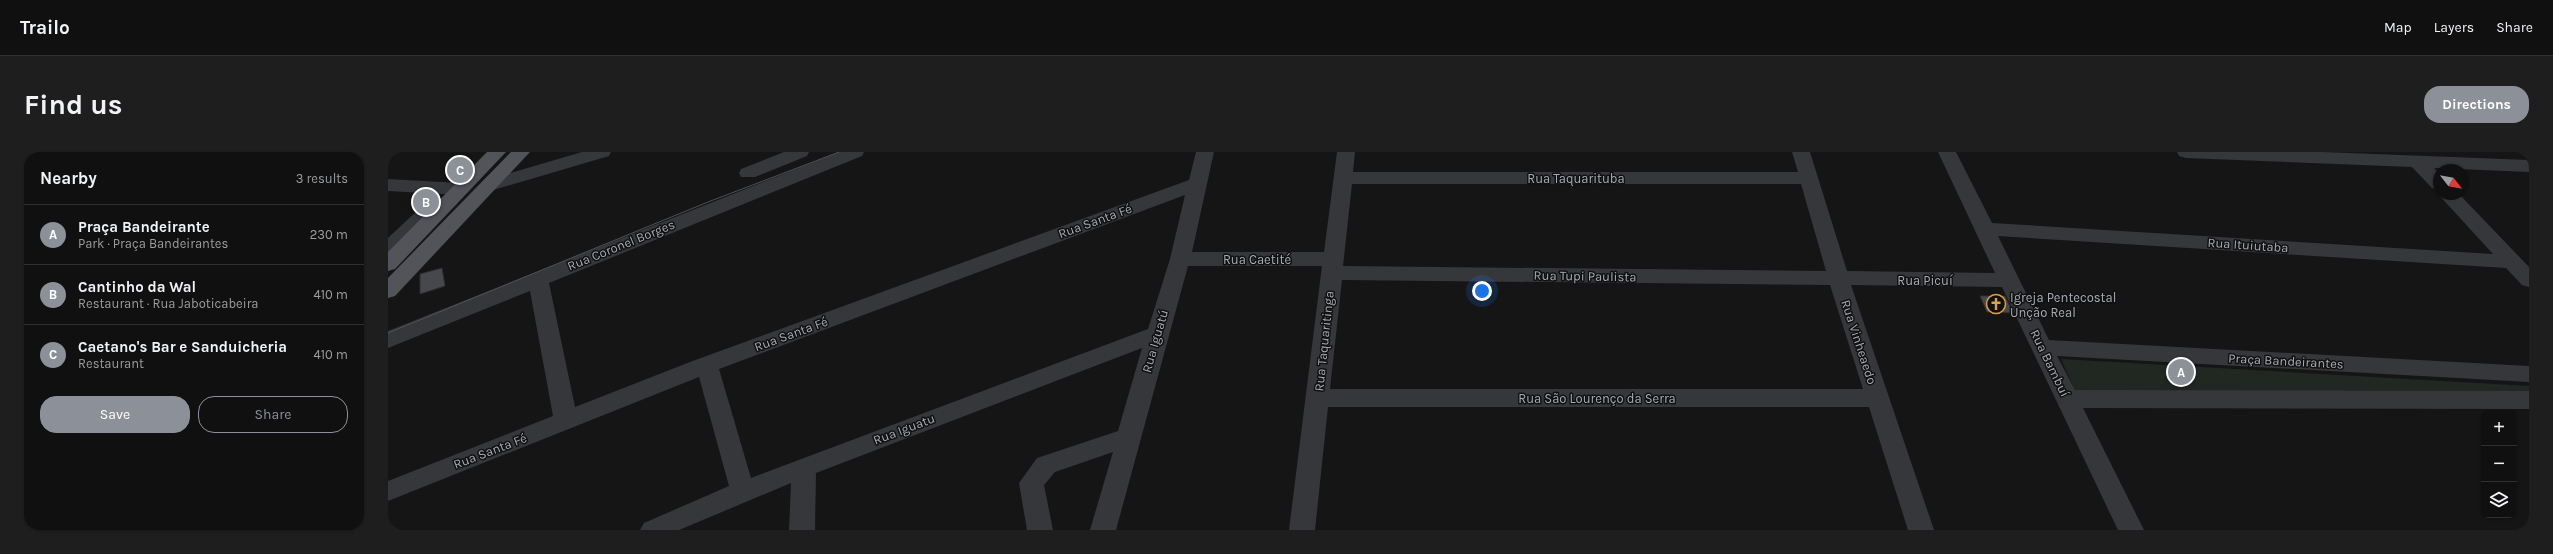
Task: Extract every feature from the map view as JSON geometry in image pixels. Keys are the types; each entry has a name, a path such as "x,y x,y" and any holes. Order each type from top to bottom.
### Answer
{"main road":[{"path":"388,264 496,152"},
{"path":"388,291 521,152"}],"street":[{"path":"490,185 602,152"},
{"path":"748,173 800,152"},
{"name":"Rua Coronel Borges","path":"388,340 855,152"},
{"name":"Rua Iguatú","path":"1102,530 1157,334 1180,259 1205,152"},
{"name":"Rua Taquaritinga","path":"1302,530 1346,152"},
{"name":"Rua Vinheaedo","path":"1801,152 1839,280 1921,530"},
{"name":"Rua Bambuí","path":"1947,152 1984,229 2011,280 2042,348 2131,530"},
{"path":"2186,152 2331,156 2419,163 2529,166"},
{"path":"2419,163 2433,178"},
{"name":"Rua Taquarituba","path":"1344,178 1808,178"},
{"name":"Rua Santa Fé","path":"388,491 566,422 707,365 1197,184"},
{"path":"388,185 455,195"},
{"path":"388,249 427,212 455,195"},
{"path":"2454,200 2529,280"},
{"name":"Rua Ituiutaba","path":"1984,229 2512,262"},
{"name":"Rua Caetité","path":"1180,259 1333,266"},
{"name":"Rua Tupi Paulista","path":"1333,266 1839,280"},
{"path":"538,279 566,422"},
{"name":"Rua Picuí","path":"1839,280 2011,280"},
{"name":"Rua Iguatu","path":"653,530 743,491 804,467 1157,334"},
{"name":"Praça Bandeirantes","path":"2042,348 2529,374"},
{"path":"707,365 743,491"},
{"name":"Rua São Lourenço da Serra","path":"1318,398 1877,398"},
{"path":"2067,399 2529,400"},
{"path":"1040,530 1031,483 1037,474 1046,465 1128,438"},
{"path":"802,530 804,467"}],"shaded area":[{"path":"2061,359 2529,386 2529,391 2076,393"}],"building":[{"path":"442,268 445,286 420,294 420,274"},
{"name":"Igreja Pentecostal Unção Real","path":"1980,296 2005,296 2013,313 1987,312"}],"tram line":[{"path":"388,333 708,202 839,152"}],"place":[{"name":"Caetano's Bar e Sanduicheria","path":"460,170"},
{"name":"Cantinho da Wal","path":"426,202"},
{"name":"Igreja Pentecostal Unção Real","path":"1996,304"},
{"name":"Praça Bandeirante","path":"2181,372"}]}
